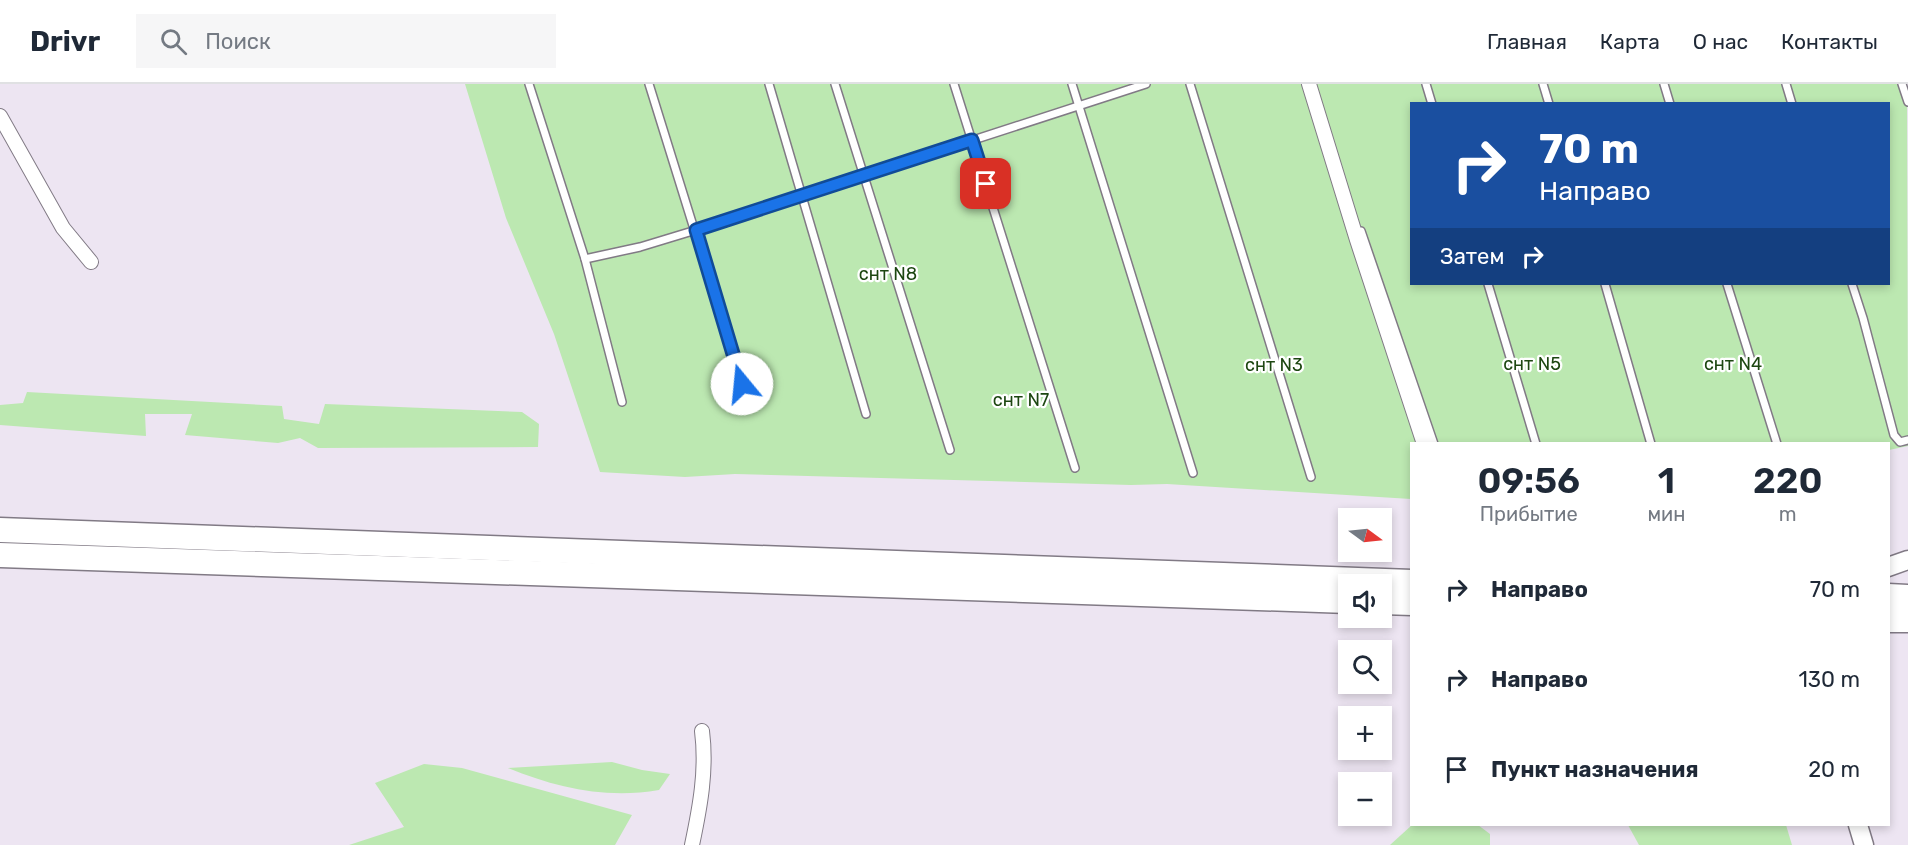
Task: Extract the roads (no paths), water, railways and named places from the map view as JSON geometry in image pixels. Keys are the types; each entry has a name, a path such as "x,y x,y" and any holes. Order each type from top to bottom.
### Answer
{"highway":[{"path":"0,530 1410,582"},
{"path":"0,555 1338,601"},
{"path":"1890,596 1908,597"},
{"path":"1392,602 1410,603"},
{"path":"1890,620 1908,620"}],"main road":[{"path":"1890,566 1908,560"},
{"path":"1858,826 1864,845"}],"street":[{"path":"1309,84 1423,442"},
{"path":"0,116 63,228 91,262"},
{"path":"692,845 702,799 705,753 702,730"}],"lane":[{"path":"529,84 585,259 622,402"},
{"path":"649,84 696,230 748,406"},
{"path":"769,84 866,414"},
{"path":"835,84 950,450"},
{"path":"954,84 1075,468"},
{"path":"1072,84 1193,473"},
{"path":"585,259 640,247 696,230 1146,84"},
{"path":"1190,84 1311,477"},
{"path":"1316,84 1355,214 1433,442"},
{"path":"1426,84 1431,102"},
{"path":"1543,84 1548,102"},
{"path":"1664,84 1669,102"},
{"path":"1786,84 1791,102"},
{"path":"1902,84 1908,102"},
{"path":"1488,285 1535,442"},
{"path":"1605,285 1650,442"},
{"path":"1727,285 1776,442"},
{"path":"1852,285 1894,435 1900,442 1908,440"}],"park label":[{"name":"снт N8","path":"888,274"},
{"name":"снт N5","path":"1532,364"},
{"name":"снт N4","path":"1733,364"},
{"name":"снт N3","path":"1274,365"},
{"name":"снт N7","path":"1021,400"}]}
